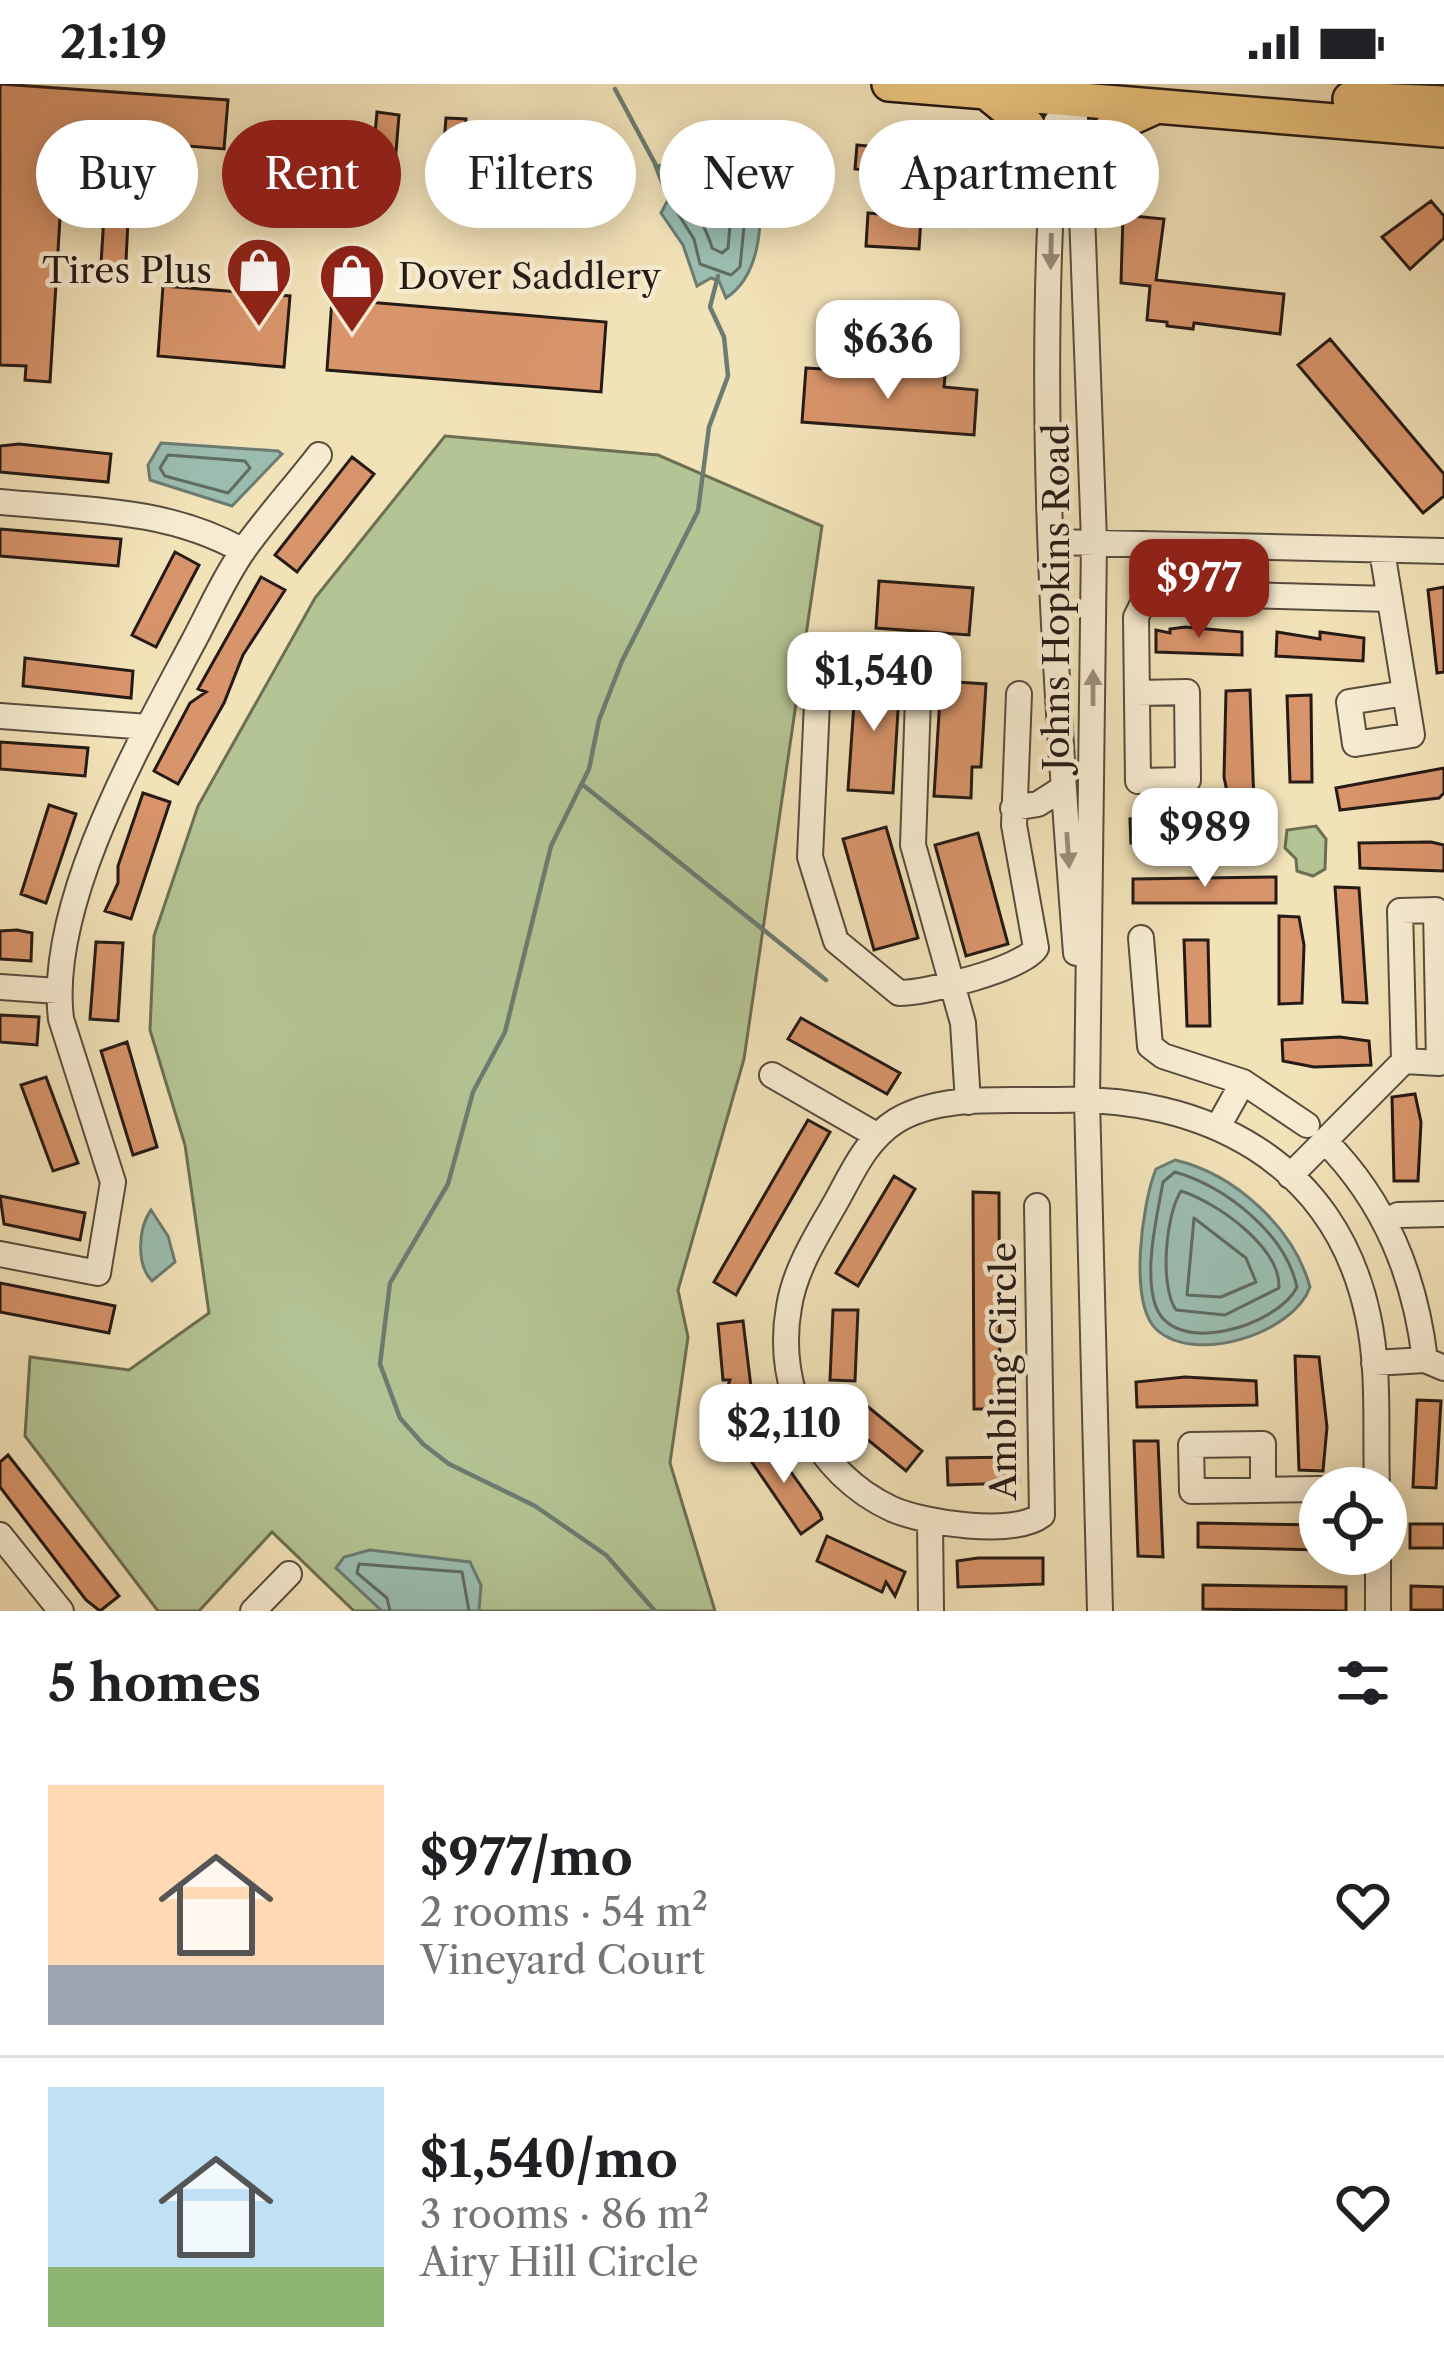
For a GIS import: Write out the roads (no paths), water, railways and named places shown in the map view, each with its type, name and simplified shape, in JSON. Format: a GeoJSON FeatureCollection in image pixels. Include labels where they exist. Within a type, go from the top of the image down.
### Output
{"type":"FeatureCollection","features":[{"type":"Feature","properties":{"kind":"highway"},"geometry":{"type":"LineString","coordinates":[[889,84],[986,92],[1074,88],[1158,106],[1444,130]]}},
{"type":"Feature","properties":{"kind":"highway"},"geometry":{"type":"LineString","coordinates":[[986,92],[1017,120]]}},
{"type":"Feature","properties":{"kind":"highway"},"geometry":{"type":"LineString","coordinates":[[1125,120],[1158,106],[1272,94],[1444,103]]}},
{"type":"Feature","properties":{"kind":"street","name":"Johns Hopkins Road"},"geometry":{"type":"LineString","coordinates":[[1058,120],[1074,88]]}},
{"type":"Feature","properties":{"kind":"street","name":"Johns Hopkins Road"},"geometry":{"type":"LineString","coordinates":[[1064,228],[1053,542],[1064,788],[1087,1099]]}},
{"type":"Feature","properties":{"kind":"street","name":"Johns Hopkins Road"},"geometry":{"type":"LineString","coordinates":[[1069,228],[1094,541],[1087,1099],[1100,1611]]}},
{"type":"Feature","properties":{"kind":"street"},"geometry":{"type":"LineString","coordinates":[[0,1254],[98,1273],[112,1182],[68,1046],[58,991],[69,925],[111,805],[148,727],[243,551],[319,455]]}},
{"type":"Feature","properties":{"kind":"street"},"geometry":{"type":"LineString","coordinates":[[0,502],[159,517],[206,532],[243,551]]}},
{"type":"Feature","properties":{"kind":"street"},"geometry":{"type":"LineString","coordinates":[[1053,542],[1444,551]]}},
{"type":"Feature","properties":{"kind":"street"},"geometry":{"type":"LineString","coordinates":[[1382,551],[1405,693]]}},
{"type":"Feature","properties":{"kind":"street"},"geometry":{"type":"LineString","coordinates":[[1137,693],[1136,616],[1154,596],[1390,599]]}},
{"type":"Feature","properties":{"kind":"street"},"geometry":{"type":"LineString","coordinates":[[968,1102],[965,1042],[950,982],[913,845],[919,669],[908,659],[838,657],[818,681],[808,838],[831,932],[844,951],[899,993],[950,982],[1016,964],[1036,948],[1013,808],[1019,694]]}},
{"type":"Feature","properties":{"kind":"street"},"geometry":{"type":"LineString","coordinates":[[0,716],[148,727]]}},
{"type":"Feature","properties":{"kind":"street"},"geometry":{"type":"LineString","coordinates":[[1013,808],[1039,804],[1064,788]]}},
{"type":"Feature","properties":{"kind":"street"},"geometry":{"type":"LineString","coordinates":[[1290,1176],[1316,1133],[1404,1061],[1439,1063],[1436,910],[1400,910],[1404,1061]]}},
{"type":"Feature","properties":{"kind":"street"},"geometry":{"type":"LineString","coordinates":[[1142,938],[1150,1046],[1163,1056],[1243,1082],[1316,1133],[1386,1221],[1434,1364],[1373,1363]]}},
{"type":"Feature","properties":{"kind":"street"},"geometry":{"type":"LineString","coordinates":[[0,987],[58,991]]}},
{"type":"Feature","properties":{"kind":"street"},"geometry":{"type":"LineString","coordinates":[[772,1075],[876,1135],[911,1113],[968,1102],[1087,1099],[1169,1109],[1219,1126],[1290,1176],[1313,1199],[1350,1259],[1369,1322],[1376,1467]]}},
{"type":"Feature","properties":{"kind":"street"},"geometry":{"type":"LineString","coordinates":[[1219,1126],[1243,1082]]}},
{"type":"Feature","properties":{"kind":"street","name":"Ambling Circle"},"geometry":{"type":"LineString","coordinates":[[876,1135],[799,1271],[788,1308],[788,1366],[801,1420],[833,1466],[881,1504],[930,1523],[1028,1523],[1042,1515],[1037,1206]]}},
{"type":"Feature","properties":{"kind":"street"},"geometry":{"type":"LineString","coordinates":[[1386,1221],[1398,1215],[1444,1214]]}},
{"type":"Feature","properties":{"kind":"street"},"geometry":{"type":"LineString","coordinates":[[1263,1490],[1299,1489]]}},
{"type":"Feature","properties":{"kind":"street"},"geometry":{"type":"LineString","coordinates":[[930,1523],[931,1611]]}},
{"type":"Feature","properties":{"kind":"street"},"geometry":{"type":"LineString","coordinates":[[4,1548],[61,1611]]}},
{"type":"Feature","properties":{"kind":"street"},"geometry":{"type":"LineString","coordinates":[[254,1611],[290,1574]]}},
{"type":"Feature","properties":{"kind":"street"},"geometry":{"type":"LineString","coordinates":[[1378,1575],[1378,1611]]}},
{"type":"Feature","properties":{"kind":"water"},"geometry":{"type":"Polygon","coordinates":[[[671,228],[759,228],[748,273],[726,298],[719,281],[711,278],[697,286],[683,245],[671,228]]]}},
{"type":"Feature","properties":{"kind":"water"},"geometry":{"type":"Polygon","coordinates":[[[161,443],[282,454],[232,506],[150,480],[148,465],[161,443]]]}},
{"type":"Feature","properties":{"kind":"water"},"geometry":{"type":"Polygon","coordinates":[[[1175,1160],[1240,1191],[1291,1244],[1310,1287],[1285,1318],[1242,1339],[1218,1344],[1195,1345],[1157,1330],[1143,1299],[1140,1252],[1156,1169],[1175,1160]]]}},
{"type":"Feature","properties":{"kind":"water"},"geometry":{"type":"Polygon","coordinates":[[[151,1210],[168,1236],[175,1262],[152,1281],[143,1266],[141,1246],[151,1210]]]}},
{"type":"Feature","properties":{"kind":"water"},"geometry":{"type":"Polygon","coordinates":[[[370,1550],[470,1562],[481,1585],[479,1611],[382,1611],[336,1568],[344,1557],[370,1550]]]}},
{"type":"Feature","properties":{"kind":"waterway"},"geometry":{"type":"LineString","coordinates":[[615,89],[658,169]]}},
{"type":"Feature","properties":{"kind":"waterway"},"geometry":{"type":"LineString","coordinates":[[655,1611],[606,1555],[535,1506],[449,1464],[423,1444],[400,1418],[380,1364],[390,1283],[448,1184],[473,1092],[505,1032],[551,846],[589,769],[599,720],[622,661],[698,511],[709,427],[728,376],[724,337],[710,307],[718,276]]}},
{"type":"Feature","properties":{"kind":"waterway"},"geometry":{"type":"LineString","coordinates":[[583,785],[826,980]]}},
{"type":"Feature","properties":{"kind":"place","name":"Tires Plus"},"geometry":{"type":"Point","coordinates":[259,329]}},
{"type":"Feature","properties":{"kind":"place","name":"Dover Saddlery"},"geometry":{"type":"Point","coordinates":[352,335]}}]}
